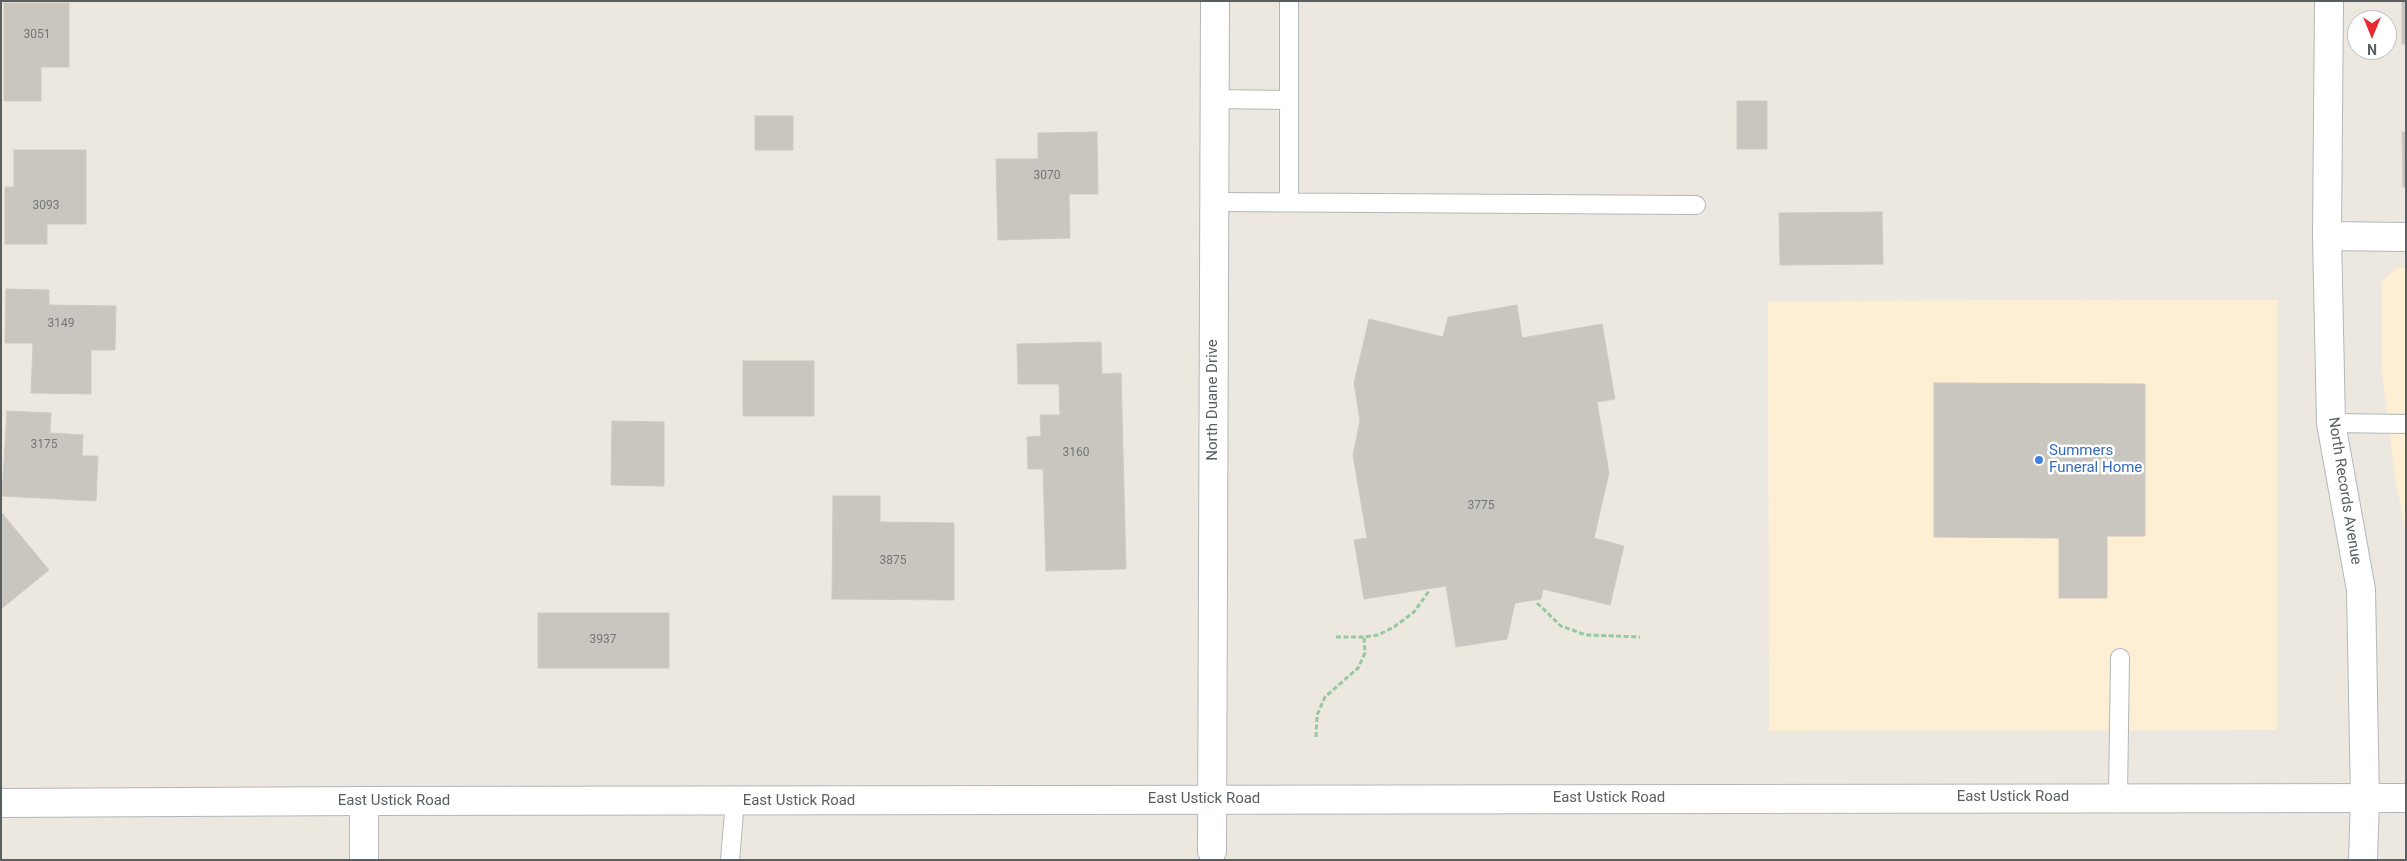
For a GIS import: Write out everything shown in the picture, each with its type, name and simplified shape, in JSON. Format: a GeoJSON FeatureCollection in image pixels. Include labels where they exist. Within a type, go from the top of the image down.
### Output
{"type":"FeatureCollection","features":[{"type":"Feature","properties":{"kind":"main road","name":"North Duane Drive"},"geometry":{"type":"LineString","coordinates":[[1212,857],[1215,1]]}},
{"type":"Feature","properties":{"kind":"main road","name":"North Records Avenue"},"geometry":{"type":"LineString","coordinates":[[2329,1],[2327,236],[2331,423],[2361,590],[2365,799],[2364,860]]}},
{"type":"Feature","properties":{"kind":"main road"},"geometry":{"type":"LineString","coordinates":[[2327,236],[2406,237]]}},
{"type":"Feature","properties":{"kind":"main road","name":"East Ustick Road"},"geometry":{"type":"LineString","coordinates":[[1,803],[364,800],[2406,798]]}},
{"type":"Feature","properties":{"kind":"main road"},"geometry":{"type":"LineString","coordinates":[[364,800],[364,860]]}},
{"type":"Feature","properties":{"kind":"lane"},"geometry":{"type":"LineString","coordinates":[[1289,1],[1289,202]]}},
{"type":"Feature","properties":{"kind":"lane"},"geometry":{"type":"LineString","coordinates":[[1214,99],[1289,100]]}},
{"type":"Feature","properties":{"kind":"lane"},"geometry":{"type":"LineString","coordinates":[[1214,202],[1696,205]]}},
{"type":"Feature","properties":{"kind":"lane"},"geometry":{"type":"LineString","coordinates":[[2331,423],[2406,424]]}},
{"type":"Feature","properties":{"kind":"lane"},"geometry":{"type":"LineString","coordinates":[[2118,797],[2120,658]]}},
{"type":"Feature","properties":{"kind":"lane"},"geometry":{"type":"LineString","coordinates":[[730,860],[735,801]]}},
{"type":"Feature","properties":{"kind":"path"},"geometry":{"type":"LineString","coordinates":[[1336,637],[1378,635],[1394,627],[1414,612],[1429,591]]}},
{"type":"Feature","properties":{"kind":"path"},"geometry":{"type":"LineString","coordinates":[[1537,603],[1561,626],[1586,636],[1640,637]]}},
{"type":"Feature","properties":{"kind":"path"},"geometry":{"type":"LineString","coordinates":[[1316,737],[1317,715],[1326,697],[1358,668],[1365,653],[1364,637]]}},
{"type":"Feature","properties":{"kind":"shaded area"},"geometry":{"type":"Polygon","coordinates":[[[2396,268],[2406,268],[2406,533],[2395,477],[2382,373],[2382,282],[2396,268]]]}},
{"type":"Feature","properties":{"kind":"shaded area"},"geometry":{"type":"Polygon","coordinates":[[[2277,300],[2277,730],[1769,731],[1768,301],[2277,300]]]}},
{"type":"Feature","properties":{"kind":"building"},"geometry":{"type":"Polygon","coordinates":[[[2402,1],[2406,1],[2406,44],[2402,44],[2402,1]]]}},
{"type":"Feature","properties":{"kind":"building"},"geometry":{"type":"Polygon","coordinates":[[[4,3],[69,3],[69,67],[41,67],[41,101],[4,101],[4,3]]]}},
{"type":"Feature","properties":{"kind":"building"},"geometry":{"type":"Polygon","coordinates":[[[1737,101],[1767,101],[1767,149],[1737,149],[1737,101]]]}},
{"type":"Feature","properties":{"kind":"building"},"geometry":{"type":"Polygon","coordinates":[[[755,116],[793,116],[793,150],[755,150],[755,116]]]}},
{"type":"Feature","properties":{"kind":"building"},"geometry":{"type":"Polygon","coordinates":[[[1097,132],[1098,194],[1069,194],[1070,238],[998,240],[996,159],[1038,159],[1038,133],[1097,132]]]}},
{"type":"Feature","properties":{"kind":"building"},"geometry":{"type":"Polygon","coordinates":[[[2402,132],[2406,132],[2406,187],[2403,187],[2402,132]]]}},
{"type":"Feature","properties":{"kind":"building"},"geometry":{"type":"Polygon","coordinates":[[[14,150],[86,150],[86,224],[47,224],[47,244],[5,244],[5,187],[14,187],[14,150]]]}},
{"type":"Feature","properties":{"kind":"building"},"geometry":{"type":"Polygon","coordinates":[[[1882,212],[1883,264],[1780,265],[1779,213],[1882,212]]]}},
{"type":"Feature","properties":{"kind":"building"},"geometry":{"type":"Polygon","coordinates":[[[6,289],[49,290],[49,305],[116,306],[115,350],[91,350],[91,394],[31,393],[33,343],[5,343],[6,289]]]}},
{"type":"Feature","properties":{"kind":"building"},"geometry":{"type":"Polygon","coordinates":[[[1517,305],[1522,338],[1602,324],[1615,399],[1597,402],[1609,473],[1594,538],[1624,546],[1610,605],[1543,589],[1541,599],[1515,603],[1507,639],[1456,647],[1446,586],[1364,599],[1354,540],[1367,538],[1353,455],[1360,421],[1354,383],[1369,319],[1443,337],[1448,317],[1517,305]]]}},
{"type":"Feature","properties":{"kind":"building"},"geometry":{"type":"Polygon","coordinates":[[[1101,342],[1102,374],[1121,373],[1126,569],[1046,571],[1043,469],[1028,469],[1027,437],[1041,436],[1040,415],[1060,415],[1059,384],[1018,384],[1017,344],[1101,342]]]}},
{"type":"Feature","properties":{"kind":"building"},"geometry":{"type":"Polygon","coordinates":[[[743,361],[814,361],[814,416],[743,416],[743,361]]]}},
{"type":"Feature","properties":{"kind":"building","name":"Summers Funeral Home"},"geometry":{"type":"Polygon","coordinates":[[[1934,383],[2145,384],[2145,536],[2107,536],[2107,598],[2059,598],[2059,538],[1934,537],[1934,383]]]}},
{"type":"Feature","properties":{"kind":"building"},"geometry":{"type":"Polygon","coordinates":[[[7,411],[51,413],[50,433],[83,435],[82,456],[98,456],[96,501],[2,496],[7,411]]]}},
{"type":"Feature","properties":{"kind":"building"},"geometry":{"type":"Polygon","coordinates":[[[612,421],[664,422],[664,486],[611,485],[612,421]]]}},
{"type":"Feature","properties":{"kind":"building"},"geometry":{"type":"Polygon","coordinates":[[[833,496],[880,496],[880,522],[954,523],[954,600],[832,599],[833,496]]]}},
{"type":"Feature","properties":{"kind":"building"},"geometry":{"type":"Polygon","coordinates":[[[1,512],[49,570],[1,609],[1,512]]]}},
{"type":"Feature","properties":{"kind":"building"},"geometry":{"type":"Polygon","coordinates":[[[538,613],[669,613],[669,668],[538,668],[538,613]]]}},
{"type":"Feature","properties":{"kind":"place","name":"Summers Funeral Home"},"geometry":{"type":"Point","coordinates":[2039,460]}}]}
